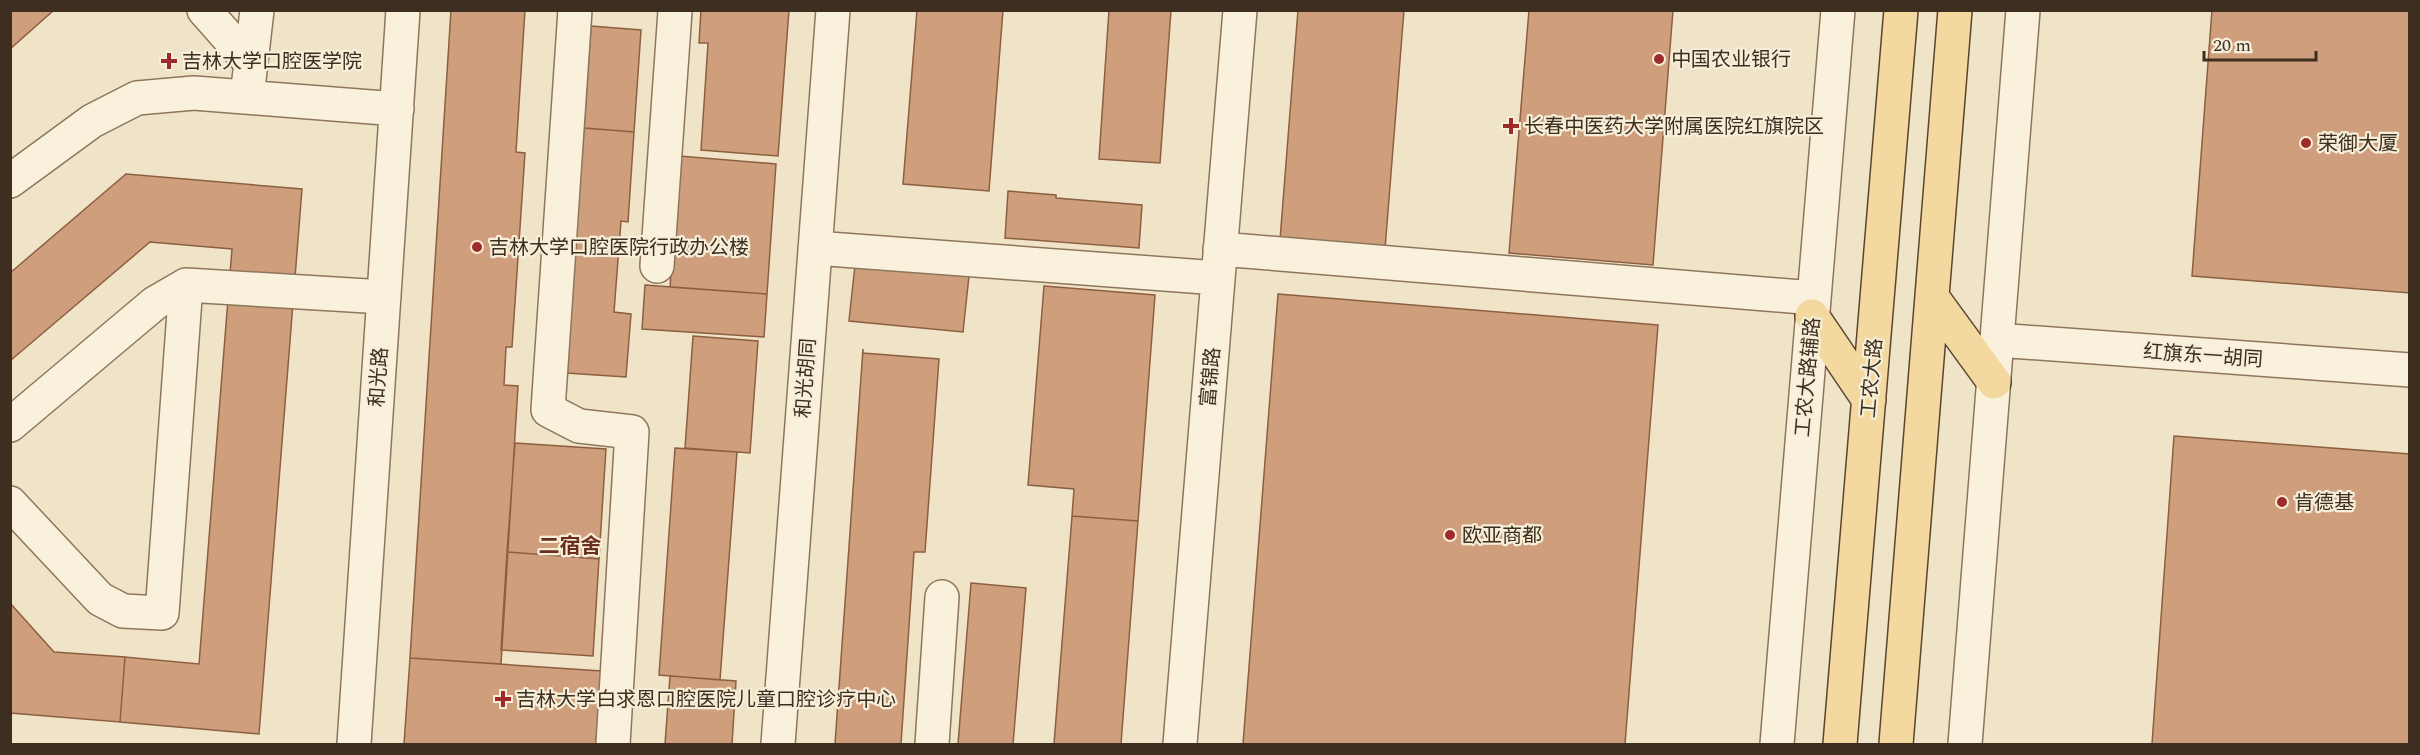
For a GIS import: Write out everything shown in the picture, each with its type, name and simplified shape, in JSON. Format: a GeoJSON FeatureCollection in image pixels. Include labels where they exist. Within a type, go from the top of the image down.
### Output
{"type":"FeatureCollection","features":[{"type":"Feature","properties":{"kind":"main road","name":"工农大路"},"geometry":{"type":"LineString","coordinates":[[1840,744],[1901,10]]}},
{"type":"Feature","properties":{"kind":"main road"},"geometry":{"type":"LineString","coordinates":[[1896,744],[1955,10]]}},
{"type":"Feature","properties":{"kind":"main road"},"geometry":{"type":"LineString","coordinates":[[1932,297],[1994,382]]}},
{"type":"Feature","properties":{"kind":"main road"},"geometry":{"type":"LineString","coordinates":[[1813,307],[1869,400]]}},
{"type":"Feature","properties":{"kind":"street"},"geometry":{"type":"LineString","coordinates":[[204,10],[251,63]]}},
{"type":"Feature","properties":{"kind":"street"},"geometry":{"type":"LineString","coordinates":[[247,97],[257,10]]}},
{"type":"Feature","properties":{"kind":"street","name":"和光路"},"geometry":{"type":"LineString","coordinates":[[354,744],[403,10]]}},
{"type":"Feature","properties":{"kind":"street"},"geometry":{"type":"LineString","coordinates":[[575,10],[548,410],[579,426],[632,432],[613,744]]}},
{"type":"Feature","properties":{"kind":"street"},"geometry":{"type":"LineString","coordinates":[[657,266],[675,11],[669,10]]}},
{"type":"Feature","properties":{"kind":"street","name":"和光胡同"},"geometry":{"type":"LineString","coordinates":[[778,744],[832,10]]}},
{"type":"Feature","properties":{"kind":"street","name":"富锦路"},"geometry":{"type":"LineString","coordinates":[[1180,744],[1240,10]]}},
{"type":"Feature","properties":{"kind":"street","name":"工农大路辅路"},"geometry":{"type":"LineString","coordinates":[[1778,744],[1838,10]]}},
{"type":"Feature","properties":{"kind":"street"},"geometry":{"type":"LineString","coordinates":[[1965,744],[2023,10]]}},
{"type":"Feature","properties":{"kind":"street"},"geometry":{"type":"LineString","coordinates":[[10,181],[92,121],[137,98],[194,93],[397,109]]}},
{"type":"Feature","properties":{"kind":"street"},"geometry":{"type":"LineString","coordinates":[[815,248],[1219,264],[1813,307]]}},
{"type":"Feature","properties":{"kind":"street"},"geometry":{"type":"LineString","coordinates":[[10,425],[155,303],[186,285],[384,297]]}},
{"type":"Feature","properties":{"kind":"street"},"geometry":{"type":"LineString","coordinates":[[10,503],[100,599],[123,611],[162,613],[186,285]]}},
{"type":"Feature","properties":{"kind":"street","name":"红旗东一胡同"},"geometry":{"type":"LineString","coordinates":[[1997,340],[2409,370]]}},
{"type":"Feature","properties":{"kind":"street"},"geometry":{"type":"LineString","coordinates":[[932,744],[942,597]]}},
{"type":"Feature","properties":{"kind":"building"},"geometry":{"type":"Polygon","coordinates":[[[10,10],[54,10],[10,49],[10,10]]]}},
{"type":"Feature","properties":{"kind":"building","name":"吉林大学口腔医院行政办公楼"},"geometry":{"type":"Polygon","coordinates":[[[451,10],[525,10],[516,152],[525,153],[512,347],[506,347],[504,385],[518,386],[501,664],[410,658],[451,10]]]}},
{"type":"Feature","properties":{"kind":"building"},"geometry":{"type":"Polygon","coordinates":[[[701,10],[789,10],[778,156],[701,150],[708,43],[699,43],[701,10]]]}},
{"type":"Feature","properties":{"kind":"building"},"geometry":{"type":"Polygon","coordinates":[[[917,10],[1003,10],[989,191],[903,184],[917,10]]]}},
{"type":"Feature","properties":{"kind":"building"},"geometry":{"type":"Polygon","coordinates":[[[1109,10],[1171,10],[1160,163],[1099,159],[1109,10]]]}},
{"type":"Feature","properties":{"kind":"building"},"geometry":{"type":"Polygon","coordinates":[[[1298,10],[1404,10],[1385,249],[1280,240],[1298,10]]]}},
{"type":"Feature","properties":{"kind":"building"},"geometry":{"type":"Polygon","coordinates":[[[1529,10],[1673,10],[1653,265],[1509,253],[1529,10]]]}},
{"type":"Feature","properties":{"kind":"building","name":"荣御大厦"},"geometry":{"type":"Polygon","coordinates":[[[2212,10],[2410,10],[2410,293],[2192,276],[2212,10]]]}},
{"type":"Feature","properties":{"kind":"building"},"geometry":{"type":"Polygon","coordinates":[[[591,26],[641,30],[634,132],[584,128],[591,26]]]}},
{"type":"Feature","properties":{"kind":"building"},"geometry":{"type":"Polygon","coordinates":[[[584,128],[634,132],[628,222],[621,221],[614,312],[631,314],[626,377],[566,373],[584,128]]]}},
{"type":"Feature","properties":{"kind":"building"},"geometry":{"type":"Polygon","coordinates":[[[679,156],[776,164],[767,294],[670,287],[679,156]]]}},
{"type":"Feature","properties":{"kind":"building"},"geometry":{"type":"Polygon","coordinates":[[[126,174],[302,189],[259,734],[120,722],[125,657],[199,664],[232,249],[150,242],[10,361],[10,273],[126,174]]]}},
{"type":"Feature","properties":{"kind":"building"},"geometry":{"type":"Polygon","coordinates":[[[1008,191],[1056,195],[1056,198],[1142,205],[1139,248],[1005,238],[1008,191]]]}},
{"type":"Feature","properties":{"kind":"building"},"geometry":{"type":"Polygon","coordinates":[[[855,265],[969,276],[963,332],[849,321],[855,265]]]}},
{"type":"Feature","properties":{"kind":"building"},"geometry":{"type":"Polygon","coordinates":[[[645,285],[767,294],[764,337],[642,329],[645,285]]]}},
{"type":"Feature","properties":{"kind":"building"},"geometry":{"type":"Polygon","coordinates":[[[1044,286],[1155,295],[1138,521],[1072,516],[1074,489],[1028,485],[1044,286]]]}},
{"type":"Feature","properties":{"kind":"building","name":"欧亚商都"},"geometry":{"type":"Polygon","coordinates":[[[1278,294],[1658,325],[1625,744],[1243,744],[1278,294]]]}},
{"type":"Feature","properties":{"kind":"building"},"geometry":{"type":"Polygon","coordinates":[[[693,336],[758,341],[750,453],[685,448],[693,336]]]}},
{"type":"Feature","properties":{"kind":"building"},"geometry":{"type":"Polygon","coordinates":[[[863,349],[863,353],[939,359],[925,552],[914,552],[901,744],[835,744],[863,349]]]}},
{"type":"Feature","properties":{"kind":"building"},"geometry":{"type":"Polygon","coordinates":[[[2174,436],[2410,454],[2410,744],[2152,744],[2174,436]]]}},
{"type":"Feature","properties":{"kind":"building"},"geometry":{"type":"Polygon","coordinates":[[[515,443],[606,449],[599,559],[507,552],[515,443]]]}},
{"type":"Feature","properties":{"kind":"building"},"geometry":{"type":"Polygon","coordinates":[[[675,448],[737,452],[720,680],[659,675],[675,448]]]}},
{"type":"Feature","properties":{"kind":"building"},"geometry":{"type":"Polygon","coordinates":[[[1072,516],[1138,521],[1121,744],[1054,744],[1072,516]]]}},
{"type":"Feature","properties":{"kind":"building"},"geometry":{"type":"Polygon","coordinates":[[[507,552],[599,559],[593,656],[501,650],[507,552]]]}},
{"type":"Feature","properties":{"kind":"building"},"geometry":{"type":"Polygon","coordinates":[[[971,583],[1026,588],[1013,744],[958,744],[971,583]]]}},
{"type":"Feature","properties":{"kind":"building"},"geometry":{"type":"Polygon","coordinates":[[[10,603],[54,652],[125,657],[120,722],[10,713],[10,603]]]}},
{"type":"Feature","properties":{"kind":"building","name":"吉林大学白求恩口腔医院儿童口腔诊疗中心"},"geometry":{"type":"Polygon","coordinates":[[[410,658],[601,671],[596,744],[404,744],[410,658]]]}},
{"type":"Feature","properties":{"kind":"building"},"geometry":{"type":"Polygon","coordinates":[[[670,676],[736,681],[732,744],[665,744],[670,676]]]}},
{"type":"Feature","properties":{"kind":"place","name":"中国农业银行"},"geometry":{"type":"Point","coordinates":[1659,59]}},
{"type":"Feature","properties":{"kind":"place","name":"吉林大学口腔医学院"},"geometry":{"type":"Point","coordinates":[169,61]}},
{"type":"Feature","properties":{"kind":"place","name":"长春中医药大学附属医院红旗院区"},"geometry":{"type":"Point","coordinates":[1511,126]}},
{"type":"Feature","properties":{"kind":"place","name":"荣御大厦"},"geometry":{"type":"Point","coordinates":[2306,143]}},
{"type":"Feature","properties":{"kind":"place","name":"吉林大学口腔医院行政办公楼"},"geometry":{"type":"Point","coordinates":[477,247]}},
{"type":"Feature","properties":{"kind":"place","name":"肯德基"},"geometry":{"type":"Point","coordinates":[2282,502]}},
{"type":"Feature","properties":{"kind":"place","name":"欧亚商都"},"geometry":{"type":"Point","coordinates":[1450,535]}},
{"type":"Feature","properties":{"kind":"place","name":"吉林大学白求恩口腔医院儿童口腔诊疗中心"},"geometry":{"type":"Point","coordinates":[503,699]}},
{"type":"Feature","properties":{"kind":"district","name":"二宿舍"},"geometry":{"type":"Point","coordinates":[570,546]}}]}
